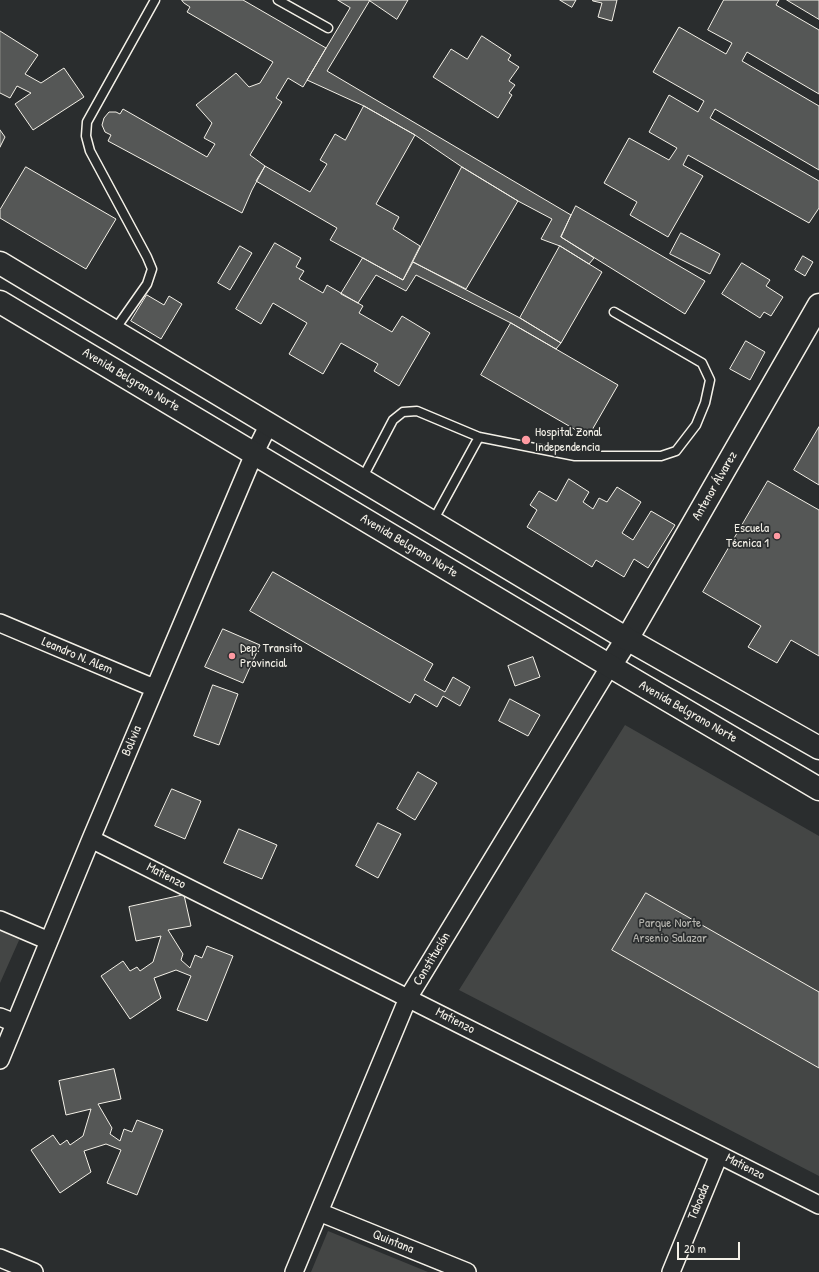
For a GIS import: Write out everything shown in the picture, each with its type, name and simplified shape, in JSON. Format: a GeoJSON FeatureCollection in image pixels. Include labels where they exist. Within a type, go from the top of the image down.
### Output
{"type":"FeatureCollection","features":[{"type":"Feature","properties":{"kind":"main road"},"geometry":{"type":"LineString","coordinates":[[0,263],[627,639],[819,748]]}},
{"type":"Feature","properties":{"kind":"main road","name":"Avenida Belgrano Norte"},"geometry":{"type":"LineString","coordinates":[[0,302],[819,789]]}},
{"type":"Feature","properties":{"kind":"main road","name":"Antenor Álvarez"},"geometry":{"type":"LineString","coordinates":[[610,666],[819,306]]}},
{"type":"Feature","properties":{"kind":"street","name":"Bolivia"},"geometry":{"type":"LineString","coordinates":[[0,1060],[8,1020],[49,941],[154,688],[254,454],[269,424]]}},
{"type":"Feature","properties":{"kind":"street","name":"Leandro N. Alem"},"geometry":{"type":"LineString","coordinates":[[0,623],[154,688]]}},
{"type":"Feature","properties":{"kind":"street","name":"Constitución"},"geometry":{"type":"LineString","coordinates":[[294,1272],[408,998],[610,666]]}},
{"type":"Feature","properties":{"kind":"street","name":"Matienzo"},"geometry":{"type":"LineString","coordinates":[[91,839],[819,1205]]}},
{"type":"Feature","properties":{"kind":"street"},"geometry":{"type":"LineString","coordinates":[[0,920],[49,941]]}},
{"type":"Feature","properties":{"kind":"street","name":"Taboada"},"geometry":{"type":"LineString","coordinates":[[671,1272],[719,1154]]}},
{"type":"Feature","properties":{"kind":"street","name":"Quintana"},"geometry":{"type":"LineString","coordinates":[[319,1212],[467,1272]]}},
{"type":"Feature","properties":{"kind":"street"},"geometry":{"type":"LineString","coordinates":[[0,1258],[34,1272]]}},
{"type":"Feature","properties":{"kind":"lane"},"geometry":{"type":"LineString","coordinates":[[114,331],[147,284],[152,269],[90,151],[86,136],[88,122],[156,0]]}},
{"type":"Feature","properties":{"kind":"lane"},"geometry":{"type":"LineString","coordinates":[[278,0],[328,28]]}},
{"type":"Feature","properties":{"kind":"lane"},"geometry":{"type":"LineString","coordinates":[[361,480],[393,420],[403,412],[417,411],[479,437],[575,456],[661,456],[676,451],[696,425],[705,403],[710,380],[702,363],[614,312]]}},
{"type":"Feature","properties":{"kind":"lane"},"geometry":{"type":"LineString","coordinates":[[432,522],[479,437]]}},
{"type":"Feature","properties":{"kind":"green space","name":"Parque Norte Arsenio Salazar"},"geometry":{"type":"Polygon","coordinates":[[[625,725],[819,836],[819,1176],[459,990],[625,725]]]}},
{"type":"Feature","properties":{"kind":"green space"},"geometry":{"type":"Polygon","coordinates":[[[0,930],[20,938],[0,983],[0,930]]]}},
{"type":"Feature","properties":{"kind":"green space"},"geometry":{"type":"Polygon","coordinates":[[[328,1231],[428,1272],[311,1272],[328,1231]]]}},
{"type":"Feature","properties":{"kind":"building"},"geometry":{"type":"Polygon","coordinates":[[[182,0],[243,0],[326,48],[303,87],[288,78],[276,98],[282,102],[250,155],[265,166],[242,213],[108,141],[111,135],[105,132],[102,125],[104,118],[109,112],[116,112],[120,114],[123,109],[207,157],[215,144],[204,138],[212,123],[196,105],[236,73],[249,87],[260,83],[273,62],[187,12],[190,7],[182,0]]]}},
{"type":"Feature","properties":{"kind":"building"},"geometry":{"type":"Polygon","coordinates":[[[338,0],[370,0],[327,71],[571,215],[561,237],[594,258],[589,264],[560,246],[541,239],[552,219],[518,201],[462,167],[415,135],[364,106],[307,80],[350,8],[338,0]]]}},
{"type":"Feature","properties":{"kind":"building"},"geometry":{"type":"Polygon","coordinates":[[[369,0],[408,0],[397,19],[369,0]]]}},
{"type":"Feature","properties":{"kind":"building"},"geometry":{"type":"Polygon","coordinates":[[[560,0],[576,0],[572,7],[560,0]]]}},
{"type":"Feature","properties":{"kind":"building"},"geometry":{"type":"Polygon","coordinates":[[[593,0],[617,0],[612,21],[598,17],[602,3],[593,0]]]}},
{"type":"Feature","properties":{"kind":"building"},"geometry":{"type":"Polygon","coordinates":[[[724,0],[779,0],[776,5],[819,30],[819,94],[747,52],[742,61],[819,106],[819,170],[715,109],[710,118],[819,181],[819,208],[809,223],[688,155],[683,165],[703,176],[668,237],[630,215],[637,202],[604,183],[629,138],[669,160],[677,148],[649,132],[669,95],[698,112],[704,101],[653,72],[679,27],[726,54],[732,43],[708,30],[724,0]]]}},
{"type":"Feature","properties":{"kind":"building"},"geometry":{"type":"Polygon","coordinates":[[[787,0],[819,0],[819,19],[787,0]]]}},
{"type":"Feature","properties":{"kind":"building"},"geometry":{"type":"Polygon","coordinates":[[[0,31],[38,55],[25,74],[41,83],[64,68],[84,97],[33,130],[15,104],[31,93],[17,86],[10,98],[0,93],[0,31]]]}},
{"type":"Feature","properties":{"kind":"building"},"geometry":{"type":"Polygon","coordinates":[[[482,36],[511,55],[508,60],[519,67],[509,81],[515,85],[509,93],[512,95],[498,118],[433,77],[451,49],[467,59],[482,36]]]}},
{"type":"Feature","properties":{"kind":"building"},"geometry":{"type":"Polygon","coordinates":[[[364,106],[415,135],[376,204],[399,217],[393,229],[420,246],[403,280],[330,240],[337,228],[256,181],[265,166],[310,192],[327,164],[320,160],[335,134],[345,140],[364,106]]]}},
{"type":"Feature","properties":{"kind":"building"},"geometry":{"type":"Polygon","coordinates":[[[0,130],[5,137],[0,147],[0,130]]]}},
{"type":"Feature","properties":{"kind":"building"},"geometry":{"type":"Polygon","coordinates":[[[26,167],[116,219],[86,269],[0,218],[0,210],[26,167]]]}},
{"type":"Feature","properties":{"kind":"building"},"geometry":{"type":"Polygon","coordinates":[[[462,167],[518,201],[466,289],[413,262],[462,167]]]}},
{"type":"Feature","properties":{"kind":"building"},"geometry":{"type":"Polygon","coordinates":[[[576,206],[705,281],[685,314],[561,237],[576,206]]]}},
{"type":"Feature","properties":{"kind":"building"},"geometry":{"type":"Polygon","coordinates":[[[681,233],[720,254],[710,274],[670,254],[681,233]]]}},
{"type":"Feature","properties":{"kind":"building"},"geometry":{"type":"Polygon","coordinates":[[[275,243],[301,258],[296,267],[304,271],[299,279],[323,293],[327,285],[363,306],[359,313],[392,332],[402,316],[430,333],[399,386],[374,371],[378,364],[341,343],[323,374],[289,354],[307,323],[273,303],[261,324],[236,309],[275,243]]]}},
{"type":"Feature","properties":{"kind":"building"},"geometry":{"type":"Polygon","coordinates":[[[240,246],[252,253],[230,290],[218,283],[240,246]]]}},
{"type":"Feature","properties":{"kind":"building"},"geometry":{"type":"Polygon","coordinates":[[[560,246],[602,272],[561,343],[520,318],[560,246]]]}},
{"type":"Feature","properties":{"kind":"building"},"geometry":{"type":"Polygon","coordinates":[[[803,256],[813,262],[805,276],[795,270],[803,256]]]}},
{"type":"Feature","properties":{"kind":"building"},"geometry":{"type":"Polygon","coordinates":[[[363,258],[403,280],[413,262],[520,318],[561,343],[556,349],[511,323],[416,275],[406,291],[376,275],[358,303],[341,294],[363,258]]]}},
{"type":"Feature","properties":{"kind":"building"},"geometry":{"type":"Polygon","coordinates":[[[742,263],[770,280],[766,286],[783,297],[771,316],[764,312],[760,318],[722,294],[742,263]]]}},
{"type":"Feature","properties":{"kind":"building"},"geometry":{"type":"Polygon","coordinates":[[[147,295],[164,305],[169,296],[182,304],[161,339],[131,321],[147,295]]]}},
{"type":"Feature","properties":{"kind":"building"},"geometry":{"type":"Polygon","coordinates":[[[511,323],[618,385],[588,437],[481,375],[511,323]]]}},
{"type":"Feature","properties":{"kind":"building"},"geometry":{"type":"Polygon","coordinates":[[[746,341],[765,352],[750,380],[730,369],[746,341]]]}},
{"type":"Feature","properties":{"kind":"building"},"geometry":{"type":"Polygon","coordinates":[[[819,427],[819,485],[794,470],[819,427]]]}},
{"type":"Feature","properties":{"kind":"building"},"geometry":{"type":"Polygon","coordinates":[[[569,479],[589,492],[583,502],[593,509],[599,498],[607,502],[617,487],[641,502],[622,533],[633,540],[651,511],[675,525],[648,568],[634,559],[624,577],[596,560],[592,567],[527,527],[537,510],[530,505],[539,491],[556,501],[569,479]]]}},
{"type":"Feature","properties":{"kind":"building","name":"Escuela Técnica 1"},"geometry":{"type":"Polygon","coordinates":[[[768,481],[819,510],[819,656],[791,640],[777,663],[748,647],[761,626],[703,592],[768,481]]]}},
{"type":"Feature","properties":{"kind":"building"},"geometry":{"type":"Polygon","coordinates":[[[273,572],[433,664],[424,680],[445,692],[453,677],[470,687],[460,706],[443,696],[437,707],[415,694],[410,703],[250,611],[273,572]]]}},
{"type":"Feature","properties":{"kind":"building","name":"Dep. Transito Provincial"},"geometry":{"type":"Polygon","coordinates":[[[223,629],[260,645],[243,683],[205,667],[223,629]]]}},
{"type":"Feature","properties":{"kind":"building"},"geometry":{"type":"Polygon","coordinates":[[[533,657],[540,677],[515,686],[508,666],[533,657]]]}},
{"type":"Feature","properties":{"kind":"building"},"geometry":{"type":"Polygon","coordinates":[[[213,685],[238,694],[219,745],[194,736],[213,685]]]}},
{"type":"Feature","properties":{"kind":"building"},"geometry":{"type":"Polygon","coordinates":[[[510,699],[540,715],[528,736],[499,721],[510,699]]]}},
{"type":"Feature","properties":{"kind":"building"},"geometry":{"type":"Polygon","coordinates":[[[418,772],[437,783],[415,820],[397,809],[418,772]]]}},
{"type":"Feature","properties":{"kind":"building"},"geometry":{"type":"Polygon","coordinates":[[[172,789],[201,801],[185,839],[155,826],[172,789]]]}},
{"type":"Feature","properties":{"kind":"building"},"geometry":{"type":"Polygon","coordinates":[[[378,823],[401,834],[378,878],[356,866],[378,823]]]}},
{"type":"Feature","properties":{"kind":"building"},"geometry":{"type":"Polygon","coordinates":[[[239,829],[277,845],[262,879],[224,863],[239,829]]]}},
{"type":"Feature","properties":{"kind":"building"},"geometry":{"type":"Polygon","coordinates":[[[646,893],[819,992],[819,1068],[612,950],[646,893]]]}},
{"type":"Feature","properties":{"kind":"building"},"geometry":{"type":"Polygon","coordinates":[[[184,895],[191,926],[168,930],[183,954],[181,960],[190,968],[195,955],[202,958],[207,946],[233,956],[207,1021],[177,1010],[191,976],[176,970],[154,978],[161,998],[130,1019],[101,976],[123,961],[130,971],[137,967],[140,971],[153,962],[161,936],[136,941],[129,907],[184,895]]]}},
{"type":"Feature","properties":{"kind":"building"},"geometry":{"type":"Polygon","coordinates":[[[114,1069],[121,1099],[98,1104],[112,1128],[110,1134],[120,1141],[124,1129],[132,1132],[137,1120],[163,1130],[137,1195],[107,1183],[121,1150],[106,1144],[84,1151],[91,1172],[60,1193],[31,1150],[53,1135],[60,1145],[67,1140],[70,1145],[83,1136],[91,1109],[66,1115],[59,1081],[114,1069]]]}},
{"type":"Feature","properties":{"kind":"place","name":"Hospital Zonal Independencia"},"geometry":{"type":"Point","coordinates":[526,440]}},
{"type":"Feature","properties":{"kind":"place","name":"Escuela Técnica 1"},"geometry":{"type":"Point","coordinates":[777,536]}},
{"type":"Feature","properties":{"kind":"place","name":"Dep. Transito Provincial"},"geometry":{"type":"Point","coordinates":[232,656]}}]}
